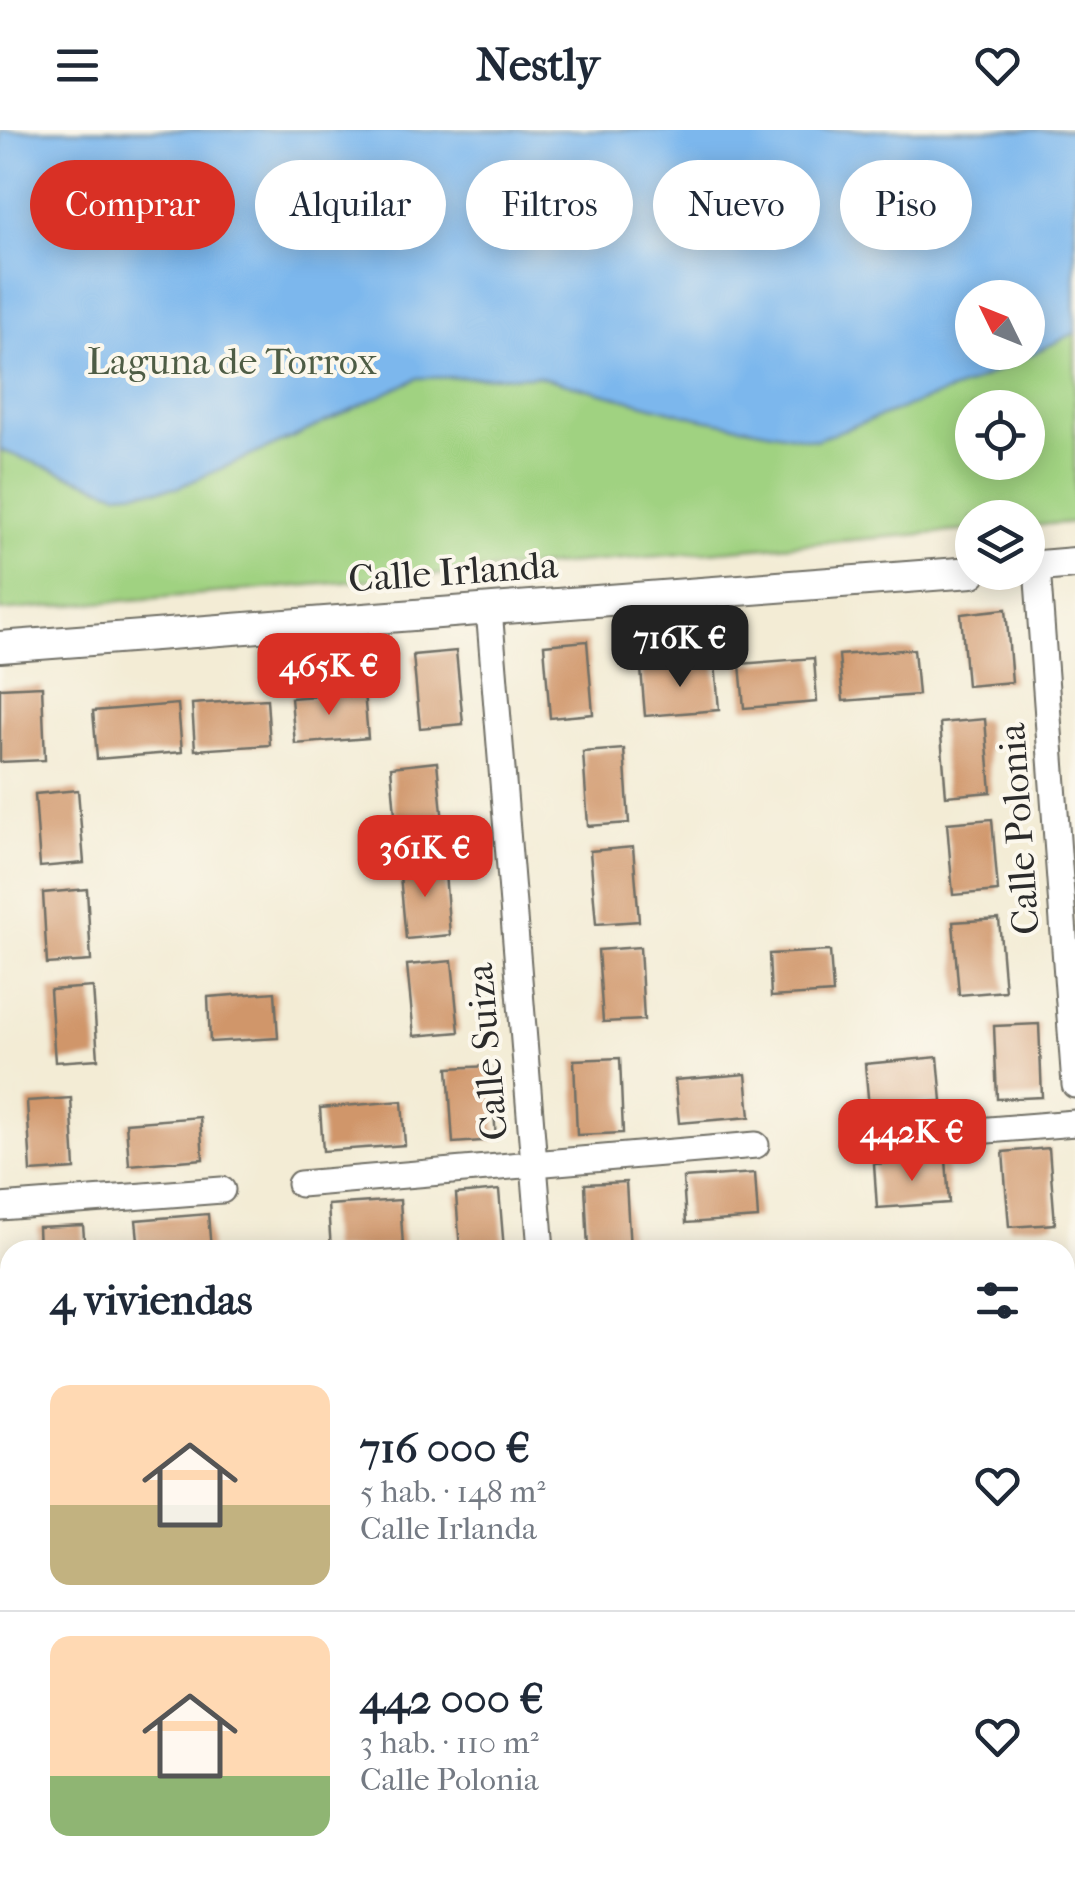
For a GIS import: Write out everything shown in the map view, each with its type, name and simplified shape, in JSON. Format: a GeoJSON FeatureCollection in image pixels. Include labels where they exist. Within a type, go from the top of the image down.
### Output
{"type":"FeatureCollection","features":[{"type":"Feature","properties":{"kind":"street"},"geometry":{"type":"LineString","coordinates":[[1045,566],[1075,563]]}},
{"type":"Feature","properties":{"kind":"street","name":"Calle Irlanda"},"geometry":{"type":"LineString","coordinates":[[0,648],[955,573]]}},
{"type":"Feature","properties":{"kind":"street","name":"Calle Polonia"},"geometry":{"type":"LineString","coordinates":[[1034,590],[1075,1086]]}},
{"type":"Feature","properties":{"kind":"street","name":"Calle Suiza"},"geometry":{"type":"LineString","coordinates":[[488,610],[540,1240]]}},
{"type":"Feature","properties":{"kind":"street"},"geometry":{"type":"LineString","coordinates":[[851,1141],[1075,1123]]}},
{"type":"Feature","properties":{"kind":"street"},"geometry":{"type":"LineString","coordinates":[[300,1184],[756,1145]]}},
{"type":"Feature","properties":{"kind":"street"},"geometry":{"type":"LineString","coordinates":[[0,1208],[222,1190]]}},
{"type":"Feature","properties":{"kind":"green space","name":"Laguna de Torrox"},"geometry":{"type":"Polygon","coordinates":[[[0,130],[1075,130],[1075,522],[1045,525],[1045,500],[955,500],[955,531],[0,611],[0,130]]]}},
{"type":"Feature","properties":{"kind":"water","name":"Laguna de Torrox"},"geometry":{"type":"Polygon","coordinates":[[[0,130],[1075,130],[1075,333],[1045,348],[1045,280],[955,280],[955,370],[999,370],[970,384],[815,440],[698,418],[537,376],[418,378],[177,488],[117,493],[0,450],[0,130]]]}},
{"type":"Feature","properties":{"kind":"building"},"geometry":{"type":"Polygon","coordinates":[[[1006,609],[1012,682],[967,686],[961,614],[1006,609]]]}},
{"type":"Feature","properties":{"kind":"building"},"geometry":{"type":"Polygon","coordinates":[[[587,641],[593,714],[550,718],[544,645],[587,641]]]}},
{"type":"Feature","properties":{"kind":"building"},"geometry":{"type":"Polygon","coordinates":[[[914,649],[918,695],[843,701],[839,655],[914,649]]]}},
{"type":"Feature","properties":{"kind":"building"},"geometry":{"type":"Polygon","coordinates":[[[456,651],[463,724],[420,728],[413,655],[456,651]]]}},
{"type":"Feature","properties":{"kind":"building"},"geometry":{"type":"Polygon","coordinates":[[[814,658],[817,702],[744,708],[740,664],[814,658]]]}},
{"type":"Feature","properties":{"kind":"building"},"geometry":{"type":"Polygon","coordinates":[[[715,663],[719,710],[645,716],[641,669],[715,663]]]}},
{"type":"Feature","properties":{"kind":"building"},"geometry":{"type":"Polygon","coordinates":[[[42,686],[45,760],[0,762],[0,688],[42,686]]]}},
{"type":"Feature","properties":{"kind":"building"},"geometry":{"type":"Polygon","coordinates":[[[364,692],[368,738],[295,744],[291,698],[364,692]]]}},
{"type":"Feature","properties":{"kind":"building"},"geometry":{"type":"Polygon","coordinates":[[[267,699],[270,745],[195,750],[192,704],[267,699]]]}},
{"type":"Feature","properties":{"kind":"building"},"geometry":{"type":"Polygon","coordinates":[[[178,704],[182,752],[97,759],[93,711],[178,704]]]}},
{"type":"Feature","properties":{"kind":"building"},"geometry":{"type":"Polygon","coordinates":[[[985,719],[991,792],[946,796],[940,723],[985,719]]]}},
{"type":"Feature","properties":{"kind":"building"},"geometry":{"type":"Polygon","coordinates":[[[624,749],[629,823],[588,826],[583,752],[624,749]]]}},
{"type":"Feature","properties":{"kind":"building"},"geometry":{"type":"Polygon","coordinates":[[[437,762],[444,833],[397,838],[391,767],[437,762]]]}},
{"type":"Feature","properties":{"kind":"building"},"geometry":{"type":"Polygon","coordinates":[[[78,790],[84,863],[40,867],[35,794],[78,790]]]}},
{"type":"Feature","properties":{"kind":"building"},"geometry":{"type":"Polygon","coordinates":[[[992,819],[998,891],[953,895],[947,823],[992,819]]]}},
{"type":"Feature","properties":{"kind":"building"},"geometry":{"type":"Polygon","coordinates":[[[633,847],[639,921],[596,924],[590,851],[633,847]]]}},
{"type":"Feature","properties":{"kind":"building"},"geometry":{"type":"Polygon","coordinates":[[[444,861],[450,935],[406,939],[399,865],[444,861]]]}},
{"type":"Feature","properties":{"kind":"building"},"geometry":{"type":"Polygon","coordinates":[[[87,889],[91,961],[47,964],[43,893],[87,889]]]}},
{"type":"Feature","properties":{"kind":"building"},"geometry":{"type":"Polygon","coordinates":[[[999,919],[1005,991],[959,995],[953,922],[999,919]]]}},
{"type":"Feature","properties":{"kind":"building"},"geometry":{"type":"Polygon","coordinates":[[[640,947],[644,1020],[603,1022],[598,950],[640,947]]]}},
{"type":"Feature","properties":{"kind":"building"},"geometry":{"type":"Polygon","coordinates":[[[830,951],[833,993],[771,997],[769,954],[830,951]]]}},
{"type":"Feature","properties":{"kind":"building"},"geometry":{"type":"Polygon","coordinates":[[[452,961],[459,1032],[414,1036],[407,965],[452,961]]]}},
{"type":"Feature","properties":{"kind":"building"},"geometry":{"type":"Polygon","coordinates":[[[93,987],[98,1059],[55,1062],[50,990],[93,987]]]}},
{"type":"Feature","properties":{"kind":"building"},"geometry":{"type":"Polygon","coordinates":[[[275,992],[278,1038],[210,1042],[208,997],[275,992]]]}},
{"type":"Feature","properties":{"kind":"building"},"geometry":{"type":"Polygon","coordinates":[[[1039,1024],[1042,1097],[997,1099],[994,1026],[1039,1024]]]}},
{"type":"Feature","properties":{"kind":"building"},"geometry":{"type":"Polygon","coordinates":[[[938,1057],[942,1101],[869,1108],[865,1064],[938,1057]]]}},
{"type":"Feature","properties":{"kind":"building"},"geometry":{"type":"Polygon","coordinates":[[[620,1058],[623,1133],[577,1135],[574,1060],[620,1058]]]}},
{"type":"Feature","properties":{"kind":"building"},"geometry":{"type":"Polygon","coordinates":[[[491,1066],[496,1140],[453,1143],[448,1068],[491,1066]]]}},
{"type":"Feature","properties":{"kind":"building"},"geometry":{"type":"Polygon","coordinates":[[[746,1074],[750,1117],[679,1123],[675,1080],[746,1074]]]}},
{"type":"Feature","properties":{"kind":"building"},"geometry":{"type":"Polygon","coordinates":[[[71,1098],[75,1169],[31,1172],[27,1101],[71,1098]]]}},
{"type":"Feature","properties":{"kind":"building"},"geometry":{"type":"Polygon","coordinates":[[[402,1101],[405,1145],[323,1151],[320,1108],[402,1101]]]}},
{"type":"Feature","properties":{"kind":"building"},"geometry":{"type":"Polygon","coordinates":[[[200,1117],[203,1159],[129,1165],[126,1123],[200,1117]]]}},
{"type":"Feature","properties":{"kind":"building"},"geometry":{"type":"Polygon","coordinates":[[[1049,1148],[1055,1224],[1009,1227],[1003,1152],[1049,1148]]]}},
{"type":"Feature","properties":{"kind":"building"},"geometry":{"type":"Polygon","coordinates":[[[946,1159],[949,1203],[877,1208],[874,1164],[946,1159]]]}},
{"type":"Feature","properties":{"kind":"building"},"geometry":{"type":"Polygon","coordinates":[[[755,1173],[758,1218],[686,1223],[683,1178],[755,1173]]]}},
{"type":"Feature","properties":{"kind":"building"},"geometry":{"type":"Polygon","coordinates":[[[626,1182],[629,1240],[588,1240],[585,1184],[626,1182]]]}},
{"type":"Feature","properties":{"kind":"building"},"geometry":{"type":"Polygon","coordinates":[[[499,1190],[503,1240],[459,1240],[456,1194],[499,1190]]]}},
{"type":"Feature","properties":{"kind":"building"},"geometry":{"type":"Polygon","coordinates":[[[400,1200],[403,1240],[330,1240],[328,1205],[400,1200]]]}},
{"type":"Feature","properties":{"kind":"building"},"geometry":{"type":"Polygon","coordinates":[[[208,1214],[210,1240],[138,1240],[136,1220],[208,1214]]]}},
{"type":"Feature","properties":{"kind":"building"},"geometry":{"type":"Polygon","coordinates":[[[83,1225],[84,1240],[39,1240],[38,1227],[83,1225]]]}}]}
